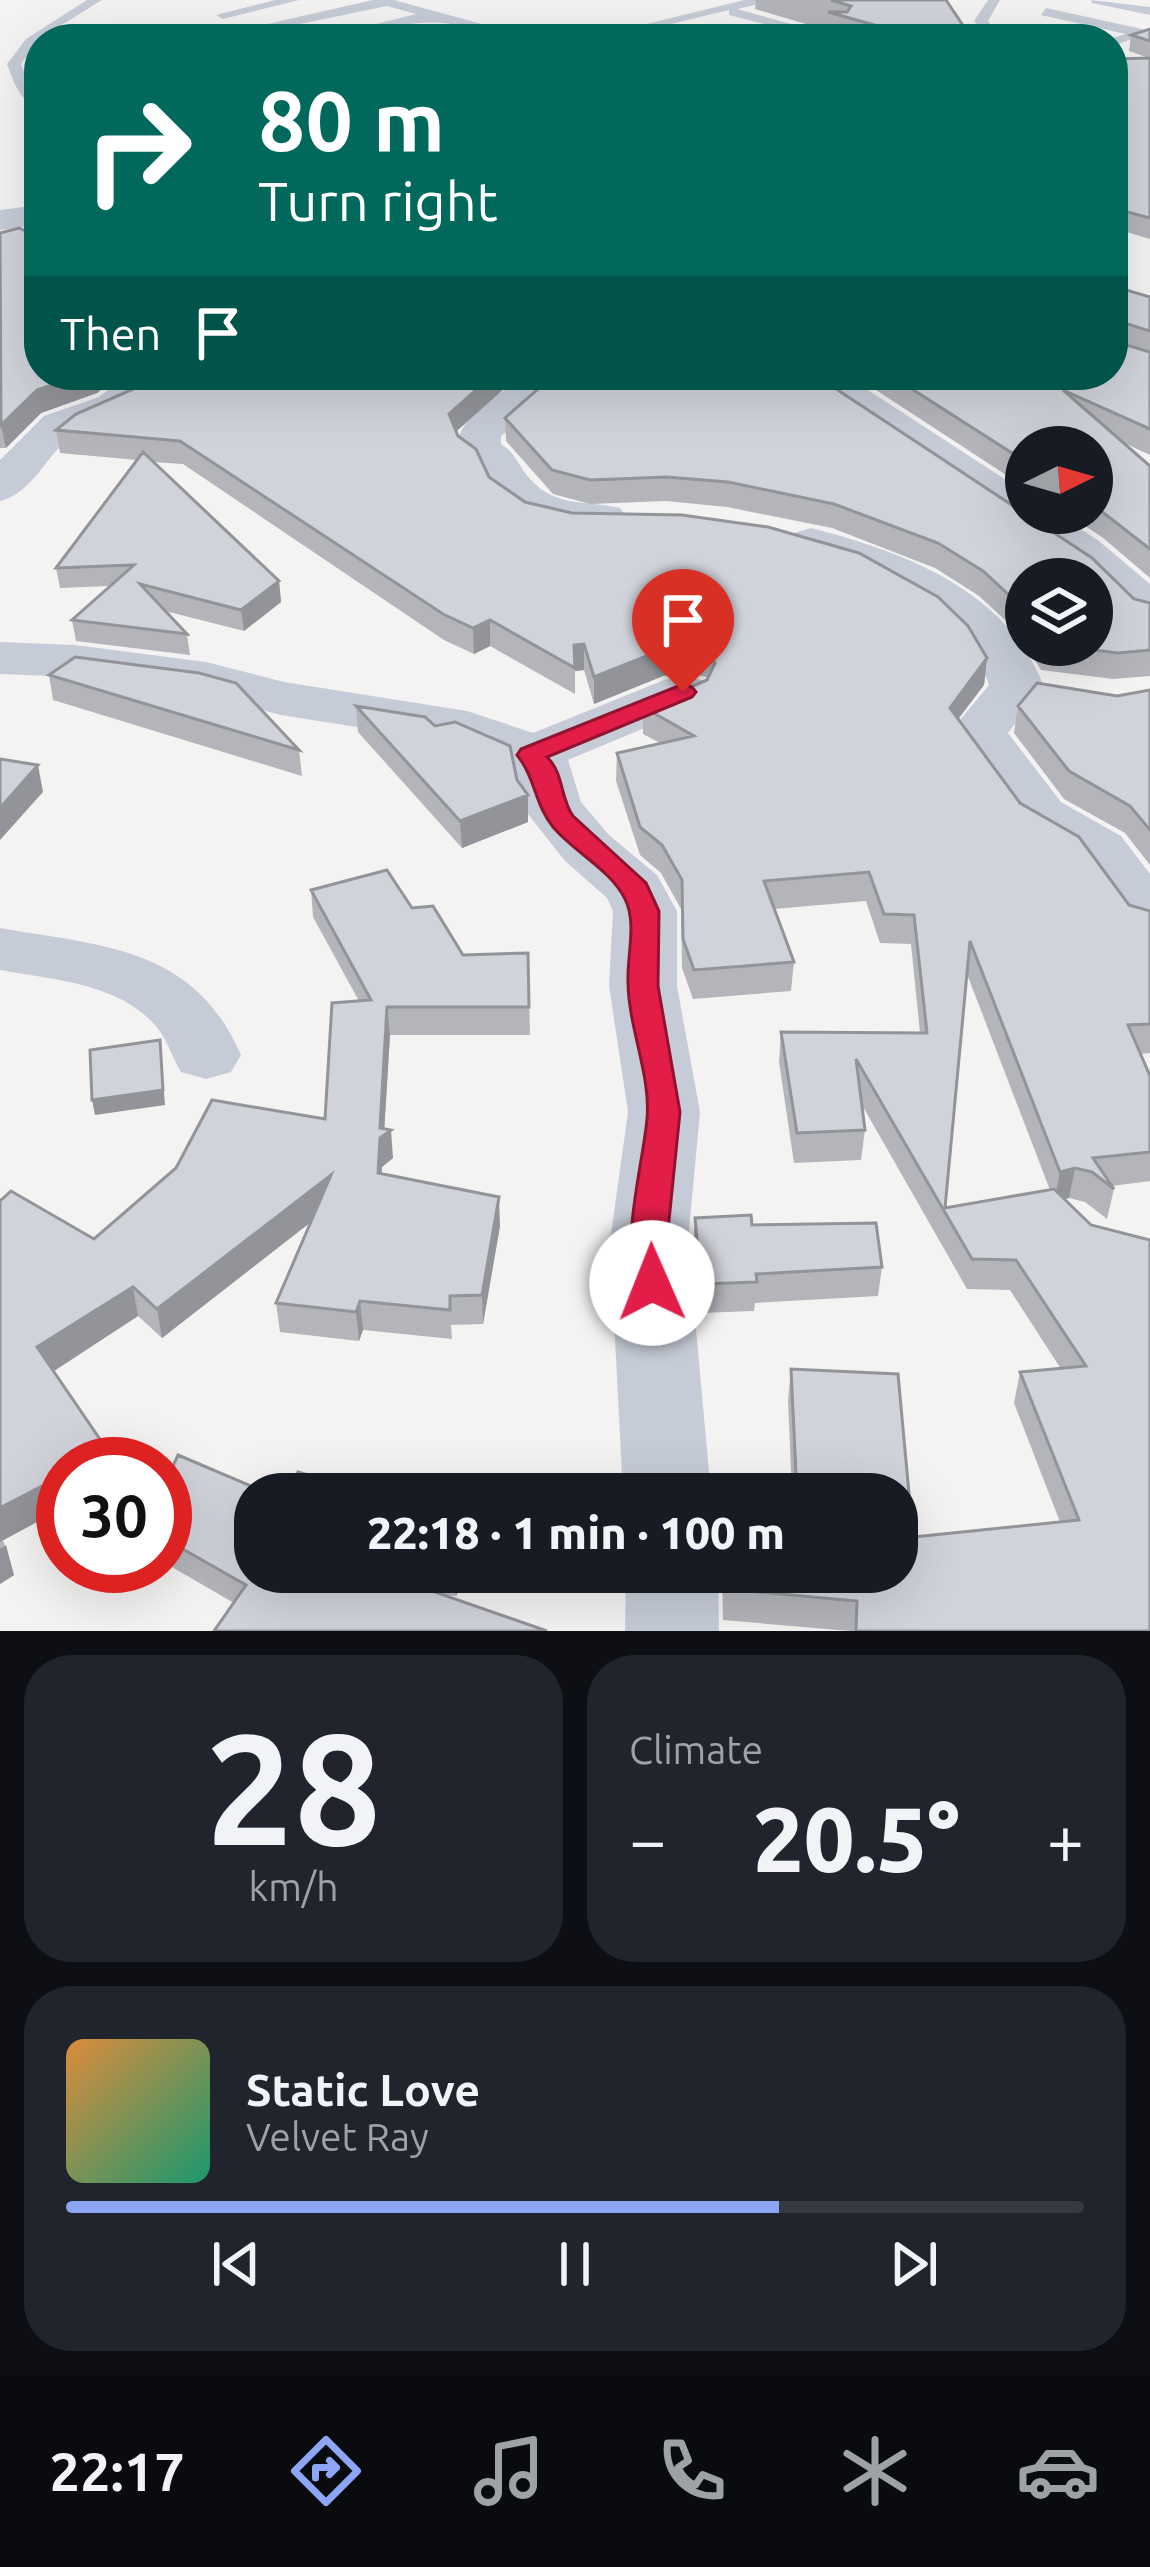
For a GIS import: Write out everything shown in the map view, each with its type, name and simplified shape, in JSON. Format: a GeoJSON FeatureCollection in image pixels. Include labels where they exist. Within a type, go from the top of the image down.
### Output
{"type":"FeatureCollection","features":[{"type":"Feature","properties":{"kind":"street"},"geometry":{"type":"LineString","coordinates":[[0,430],[59,425],[114,406],[137,390]]}},
{"type":"Feature","properties":{"kind":"street"},"geometry":{"type":"LineString","coordinates":[[840,390],[1082,550],[1150,610]]}},
{"type":"Feature","properties":{"kind":"street"},"geometry":{"type":"LineString","coordinates":[[532,392],[476,438],[478,449],[503,466],[508,485],[549,514],[641,519]]}},
{"type":"Feature","properties":{"kind":"street"},"geometry":{"type":"LineString","coordinates":[[0,487],[59,425]]}},
{"type":"Feature","properties":{"kind":"street"},"geometry":{"type":"LineString","coordinates":[[775,536],[913,577],[968,615],[1014,668],[1046,691],[978,731],[1040,815],[1099,849],[1150,917]]}},
{"type":"Feature","properties":{"kind":"street"},"geometry":{"type":"LineString","coordinates":[[0,658],[75,661],[206,678],[280,698],[467,728],[530,755],[545,769],[552,805],[635,890],[645,911],[643,986],[664,1112],[650,1240],[666,1473]]}},
{"type":"Feature","properties":{"kind":"street"},"geometry":{"type":"LineString","coordinates":[[530,755],[683,692]]}},
{"type":"Feature","properties":{"kind":"street"},"geometry":{"type":"LineString","coordinates":[[0,949],[117,973],[167,998],[190,1021],[206,1055]]}},
{"type":"Feature","properties":{"kind":"street"},"geometry":{"type":"LineString","coordinates":[[672,1593],[672,1631]]}},
{"type":"Feature","properties":{"kind":"lane"},"geometry":{"type":"LineString","coordinates":[[58,24],[95,0]]}},
{"type":"Feature","properties":{"kind":"lane"},"geometry":{"type":"LineString","coordinates":[[226,6],[293,0]]}},
{"type":"Feature","properties":{"kind":"lane"},"geometry":{"type":"LineString","coordinates":[[698,0],[779,24]]}},
{"type":"Feature","properties":{"kind":"lane"},"geometry":{"type":"LineString","coordinates":[[652,24],[770,0]]}},
{"type":"Feature","properties":{"kind":"lane"},"geometry":{"type":"LineString","coordinates":[[1097,0],[1150,11]]}},
{"type":"Feature","properties":{"kind":"lane"},"geometry":{"type":"LineString","coordinates":[[278,24],[383,1],[474,24]]}},
{"type":"Feature","properties":{"kind":"lane"},"geometry":{"type":"LineString","coordinates":[[1046,12],[1106,24]]}},
{"type":"Feature","properties":{"kind":"lane"},"geometry":{"type":"LineString","coordinates":[[387,24],[433,13]]}},
{"type":"Feature","properties":{"kind":"lane"},"geometry":{"type":"LineString","coordinates":[[679,17],[703,24]]}},
{"type":"Feature","properties":{"kind":"lane"},"geometry":{"type":"LineString","coordinates":[[24,50],[14,64],[24,90]]}},
{"type":"Feature","properties":{"kind":"lane"},"geometry":{"type":"LineString","coordinates":[[1128,59],[1133,60]]}},
{"type":"Feature","properties":{"kind":"building"},"geometry":{"type":"Polygon","coordinates":[[[831,0],[946,0],[962,24],[871,24],[828,12],[847,12],[851,6],[831,0]]]}},
{"type":"Feature","properties":{"kind":"building"},"geometry":{"type":"Polygon","coordinates":[[[1150,29],[1150,41],[1131,35],[1150,29]]]}},
{"type":"Feature","properties":{"kind":"building"},"geometry":{"type":"Polygon","coordinates":[[[1150,58],[1150,218],[1128,212],[1128,59],[1150,58]]]}},
{"type":"Feature","properties":{"kind":"building"},"geometry":{"type":"Polygon","coordinates":[[[24,230],[24,390],[37,390],[1,425],[0,233],[24,230]]]}},
{"type":"Feature","properties":{"kind":"building"},"geometry":{"type":"Polygon","coordinates":[[[1128,290],[1150,297],[1150,331],[1128,324],[1128,290]]]}},
{"type":"Feature","properties":{"kind":"building"},"geometry":{"type":"Polygon","coordinates":[[[1128,345],[1150,352],[1150,429],[1063,390],[1128,390],[1128,345]]]}},
{"type":"Feature","properties":{"kind":"building"},"geometry":{"type":"Polygon","coordinates":[[[131,390],[476,390],[449,414],[458,436],[476,449],[489,477],[525,502],[572,513],[682,515],[768,527],[859,553],[938,597],[968,626],[987,658],[950,708],[1020,803],[1079,837],[1129,905],[1150,911],[1150,1024],[1128,1025],[1150,1076],[1150,1152],[1093,1158],[1114,1189],[1092,1172],[1075,1168],[1060,1172],[970,941],[945,1208],[1054,1189],[1091,1225],[1150,1240],[1150,1631],[856,1631],[857,1601],[770,1593],[918,1593],[918,1536],[1079,1520],[1020,1372],[1086,1366],[1016,1260],[972,1259],[856,1059],[865,1130],[797,1133],[781,1032],[927,1033],[914,915],[884,914],[869,872],[764,881],[794,962],[694,970],[683,939],[682,880],[662,845],[640,827],[617,753],[694,736],[643,707],[707,680],[715,663],[707,651],[685,646],[664,649],[594,677],[584,644],[574,645],[575,668],[490,620],[473,628],[443,614],[180,441],[56,430],[76,414],[131,390]]]}},
{"type":"Feature","properties":{"kind":"building"},"geometry":{"type":"Polygon","coordinates":[[[537,390],[838,390],[1005,501],[1005,534],[1056,534],[1092,558],[1005,558],[1005,591],[938,543],[834,504],[728,482],[667,477],[590,480],[552,470],[505,418],[537,390]]]}},
{"type":"Feature","properties":{"kind":"building"},"geometry":{"type":"Polygon","coordinates":[[[913,390],[1063,390],[1104,426],[1005,426],[1005,449],[913,390]]]}},
{"type":"Feature","properties":{"kind":"building"},"geometry":{"type":"Polygon","coordinates":[[[1113,434],[1150,466],[1150,549],[1113,520],[1113,434]]]}},
{"type":"Feature","properties":{"kind":"building"},"geometry":{"type":"Polygon","coordinates":[[[143,452],[279,581],[241,610],[140,584],[187,634],[72,620],[134,565],[56,568],[143,452]]]}},
{"type":"Feature","properties":{"kind":"building"},"geometry":{"type":"Polygon","coordinates":[[[1113,578],[1134,599],[1150,603],[1150,650],[1113,652],[1113,578]]]}},
{"type":"Feature","properties":{"kind":"building"},"geometry":{"type":"Polygon","coordinates":[[[75,657],[199,673],[236,683],[299,750],[49,675],[75,657]]]}},
{"type":"Feature","properties":{"kind":"building"},"geometry":{"type":"Polygon","coordinates":[[[1037,683],[1117,696],[1150,690],[1150,830],[1130,806],[1069,771],[1018,706],[1037,683]]]}},
{"type":"Feature","properties":{"kind":"building"},"geometry":{"type":"Polygon","coordinates":[[[356,706],[425,717],[435,726],[455,722],[510,746],[517,780],[528,795],[460,821],[356,706]]]}},
{"type":"Feature","properties":{"kind":"building"},"geometry":{"type":"Polygon","coordinates":[[[0,759],[38,765],[0,808],[0,759]]]}},
{"type":"Feature","properties":{"kind":"building"},"geometry":{"type":"Polygon","coordinates":[[[387,870],[412,908],[433,906],[463,955],[528,953],[529,1007],[387,1007],[380,1128],[391,1130],[380,1138],[378,1173],[499,1197],[482,1295],[450,1296],[450,1310],[360,1301],[356,1312],[276,1303],[331,1175],[157,1309],[133,1287],[37,1347],[98,1437],[36,1437],[36,1489],[0,1508],[0,1201],[11,1191],[94,1239],[176,1168],[212,1100],[325,1119],[332,1003],[371,1000],[311,890],[387,870]]]}},
{"type":"Feature","properties":{"kind":"building"},"geometry":{"type":"Polygon","coordinates":[[[160,1040],[163,1090],[92,1100],[90,1050],[160,1040]]]}},
{"type":"Feature","properties":{"kind":"building"},"geometry":{"type":"Polygon","coordinates":[[[751,1215],[752,1225],[876,1223],[882,1267],[756,1274],[757,1282],[701,1284],[695,1218],[751,1215]]]}},
{"type":"Feature","properties":{"kind":"building"},"geometry":{"type":"Polygon","coordinates":[[[791,1369],[898,1374],[907,1473],[796,1473],[791,1369]]]}},
{"type":"Feature","properties":{"kind":"building"},"geometry":{"type":"Polygon","coordinates":[[[192,1461],[234,1479],[234,1578],[192,1554],[192,1461]]]}},
{"type":"Feature","properties":{"kind":"building"},"geometry":{"type":"Polygon","coordinates":[[[240,1593],[438,1593],[547,1631],[214,1631],[240,1593]]]}},
{"type":"Feature","properties":{"kind":"route"},"geometry":{"type":"LineString","coordinates":[[652,1283],[650,1240],[664,1112],[643,986],[645,911],[618,871],[586,848],[564,822],[552,805],[545,769],[530,755],[683,692]]}}]}
